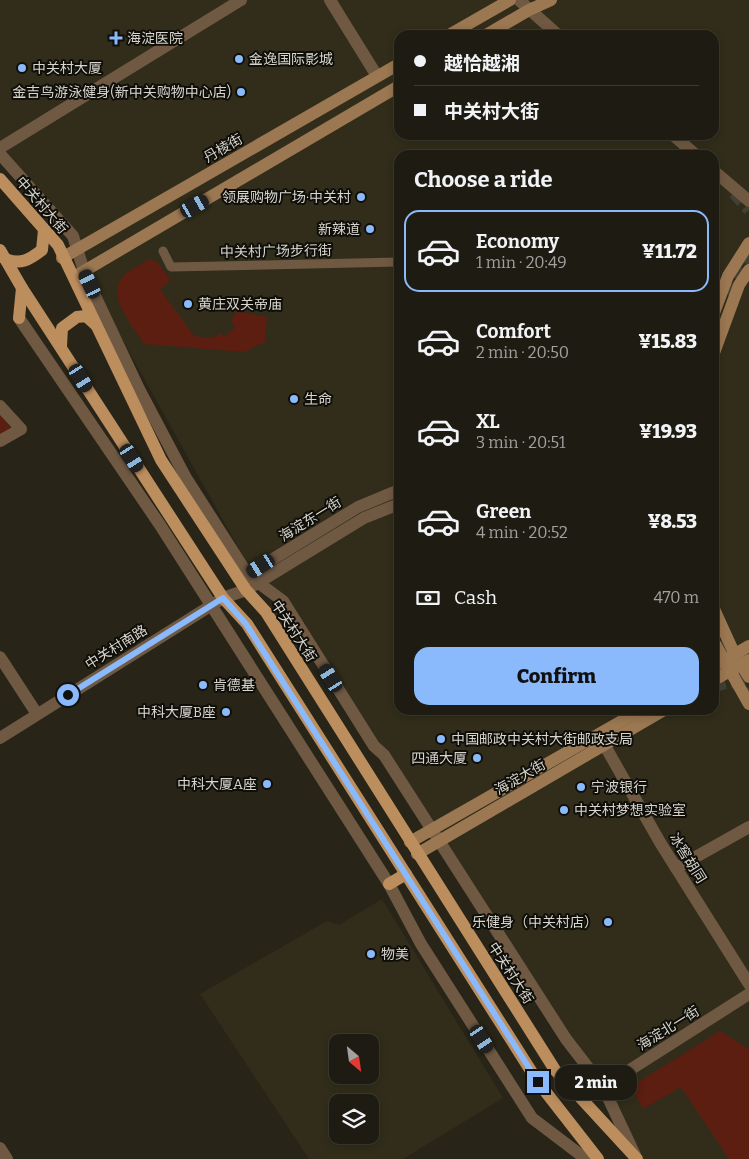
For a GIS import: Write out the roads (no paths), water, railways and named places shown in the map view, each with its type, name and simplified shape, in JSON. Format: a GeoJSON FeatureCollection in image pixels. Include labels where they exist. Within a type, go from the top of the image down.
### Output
{"type":"FeatureCollection","features":[{"type":"Feature","properties":{"kind":"main road"},"geometry":{"type":"LineString","coordinates":[[458,30],[510,0]]}},
{"type":"Feature","properties":{"kind":"main road"},"geometry":{"type":"LineString","coordinates":[[495,30],[529,10],[552,0]]}},
{"type":"Feature","properties":{"kind":"main road","name":"丹棱街"},"geometry":{"type":"LineString","coordinates":[[62,258],[394,67]]}},
{"type":"Feature","properties":{"kind":"main road"},"geometry":{"type":"LineString","coordinates":[[79,274],[394,89]]}},
{"type":"Feature","properties":{"kind":"main road","name":"中关村大街"},"geometry":{"type":"LineString","coordinates":[[0,179],[58,245],[62,258],[79,274],[96,325],[161,460],[266,612],[555,1070],[637,1158]]}},
{"type":"Feature","properties":{"kind":"main road"},"geometry":{"type":"LineString","coordinates":[[2,255],[13,262],[27,261],[42,250],[44,230]]}},
{"type":"Feature","properties":{"kind":"main road"},"geometry":{"type":"LineString","coordinates":[[719,297],[728,276],[749,243]]}},
{"type":"Feature","properties":{"kind":"main road"},"geometry":{"type":"LineString","coordinates":[[2,255],[223,598],[246,624],[538,1082],[598,1159]]}},
{"type":"Feature","properties":{"kind":"main road"},"geometry":{"type":"LineString","coordinates":[[719,339],[739,285],[749,270]]}},
{"type":"Feature","properties":{"kind":"main road"},"geometry":{"type":"LineString","coordinates":[[18,318],[22,288]]}},
{"type":"Feature","properties":{"kind":"main road"},"geometry":{"type":"LineString","coordinates":[[61,346],[62,328],[68,322],[86,316],[96,325]]}},
{"type":"Feature","properties":{"kind":"main road"},"geometry":{"type":"LineString","coordinates":[[719,618],[749,677]]}},
{"type":"Feature","properties":{"kind":"main road"},"geometry":{"type":"LineString","coordinates":[[749,646],[742,660],[722,666],[749,704]]}},
{"type":"Feature","properties":{"kind":"main road","name":"海淀大街"},"geometry":{"type":"LineString","coordinates":[[410,842],[633,715]]}},
{"type":"Feature","properties":{"kind":"main road","name":"海淀大街"},"geometry":{"type":"LineString","coordinates":[[417,854],[656,715]]}},
{"type":"Feature","properties":{"kind":"main road"},"geometry":{"type":"LineString","coordinates":[[389,884],[406,874]]}},
{"type":"Feature","properties":{"kind":"street"},"geometry":{"type":"LineString","coordinates":[[0,148],[242,0]]}},
{"type":"Feature","properties":{"kind":"street"},"geometry":{"type":"LineString","coordinates":[[330,0],[377,76]]}},
{"type":"Feature","properties":{"kind":"street"},"geometry":{"type":"LineString","coordinates":[[519,0],[552,30]]}},
{"type":"Feature","properties":{"kind":"street"},"geometry":{"type":"LineString","coordinates":[[679,140],[690,150]]}},
{"type":"Feature","properties":{"kind":"street","name":"中关村大街"},"geometry":{"type":"LineString","coordinates":[[0,154],[73,236],[77,250],[79,274],[171,452],[244,582]]}},
{"type":"Feature","properties":{"kind":"street"},"geometry":{"type":"LineString","coordinates":[[719,175],[749,201]]}},
{"type":"Feature","properties":{"kind":"street","name":"中关村广场步行街"},"geometry":{"type":"LineString","coordinates":[[163,251],[172,267],[394,262]]}},
{"type":"Feature","properties":{"kind":"street"},"geometry":{"type":"LineString","coordinates":[[18,318],[160,525],[389,884],[421,944],[532,1118],[586,1159]]}},
{"type":"Feature","properties":{"kind":"street"},"geometry":{"type":"LineString","coordinates":[[0,406],[21,430],[0,441]]}},
{"type":"Feature","properties":{"kind":"street","name":"海淀东一街"},"geometry":{"type":"LineString","coordinates":[[244,582],[358,507],[394,492]]}},
{"type":"Feature","properties":{"kind":"street","name":"海淀东一街"},"geometry":{"type":"LineString","coordinates":[[244,582],[258,583],[364,518],[394,506]]}},
{"type":"Feature","properties":{"kind":"street","name":"中关村南路"},"geometry":{"type":"LineString","coordinates":[[0,738],[223,598],[244,582]]}},
{"type":"Feature","properties":{"kind":"street"},"geometry":{"type":"LineString","coordinates":[[258,583],[283,601],[374,746],[384,755],[566,1038],[603,1087],[637,1158]]}},
{"type":"Feature","properties":{"kind":"street"},"geometry":{"type":"LineString","coordinates":[[0,657],[37,714]]}},
{"type":"Feature","properties":{"kind":"street"},"geometry":{"type":"LineString","coordinates":[[586,743],[605,746]]}},
{"type":"Feature","properties":{"kind":"street","name":"冰窖胡同"},"geometry":{"type":"LineString","coordinates":[[605,746],[676,868],[749,984]]}},
{"type":"Feature","properties":{"kind":"street"},"geometry":{"type":"LineString","coordinates":[[676,868],[749,827]]}},
{"type":"Feature","properties":{"kind":"street","name":"海淀北一街"},"geometry":{"type":"LineString","coordinates":[[603,1087],[749,994]]}},
{"type":"Feature","properties":{"kind":"street"},"geometry":{"type":"LineString","coordinates":[[0,1148],[7,1159]]}},
{"type":"Feature","properties":{"kind":"tunnel"},"geometry":{"type":"LineString","coordinates":[[734,193],[749,210]]}},
{"type":"Feature","properties":{"kind":"tunnel"},"geometry":{"type":"LineString","coordinates":[[729,295],[741,266],[749,255]]}},
{"type":"Feature","properties":{"kind":"tunnel"},"geometry":{"type":"LineString","coordinates":[[719,633],[749,690]]}},
{"type":"Feature","properties":{"kind":"tunnel"},"geometry":{"type":"LineString","coordinates":[[719,685],[733,682],[743,688]]}},
{"type":"Feature","properties":{"kind":"place","name":"海淀医院"},"geometry":{"type":"Point","coordinates":[116,38]}},
{"type":"Feature","properties":{"kind":"place","name":"金逸国际影城"},"geometry":{"type":"Point","coordinates":[239,59]}},
{"type":"Feature","properties":{"kind":"place","name":"中关村大厦"},"geometry":{"type":"Point","coordinates":[22,68]}},
{"type":"Feature","properties":{"kind":"place","name":"金吉鸟游泳健身(新中关购物中心店)"},"geometry":{"type":"Point","coordinates":[241,92]}},
{"type":"Feature","properties":{"kind":"place","name":"领展购物广场·中关村"},"geometry":{"type":"Point","coordinates":[361,197]}},
{"type":"Feature","properties":{"kind":"place","name":"新辣道"},"geometry":{"type":"Point","coordinates":[370,229]}},
{"type":"Feature","properties":{"kind":"place","name":"黄庄双关帝庙"},"geometry":{"type":"Point","coordinates":[188,304]}},
{"type":"Feature","properties":{"kind":"place","name":"生命"},"geometry":{"type":"Point","coordinates":[294,399]}},
{"type":"Feature","properties":{"kind":"place","name":"肯德基"},"geometry":{"type":"Point","coordinates":[203,685]}},
{"type":"Feature","properties":{"kind":"place","name":"中科大厦B座"},"geometry":{"type":"Point","coordinates":[226,712]}},
{"type":"Feature","properties":{"kind":"place","name":"中国邮政中关村大街邮政支局"},"geometry":{"type":"Point","coordinates":[441,739]}},
{"type":"Feature","properties":{"kind":"place","name":"四通大厦"},"geometry":{"type":"Point","coordinates":[477,758]}},
{"type":"Feature","properties":{"kind":"place","name":"中科大厦A座"},"geometry":{"type":"Point","coordinates":[267,784]}},
{"type":"Feature","properties":{"kind":"place","name":"宁波银行"},"geometry":{"type":"Point","coordinates":[581,787]}},
{"type":"Feature","properties":{"kind":"place","name":"中关村梦想实验室"},"geometry":{"type":"Point","coordinates":[564,810]}},
{"type":"Feature","properties":{"kind":"place","name":"乐健身（中关村店）"},"geometry":{"type":"Point","coordinates":[608,922]}},
{"type":"Feature","properties":{"kind":"place","name":"物美"},"geometry":{"type":"Point","coordinates":[371,954]}}]}
